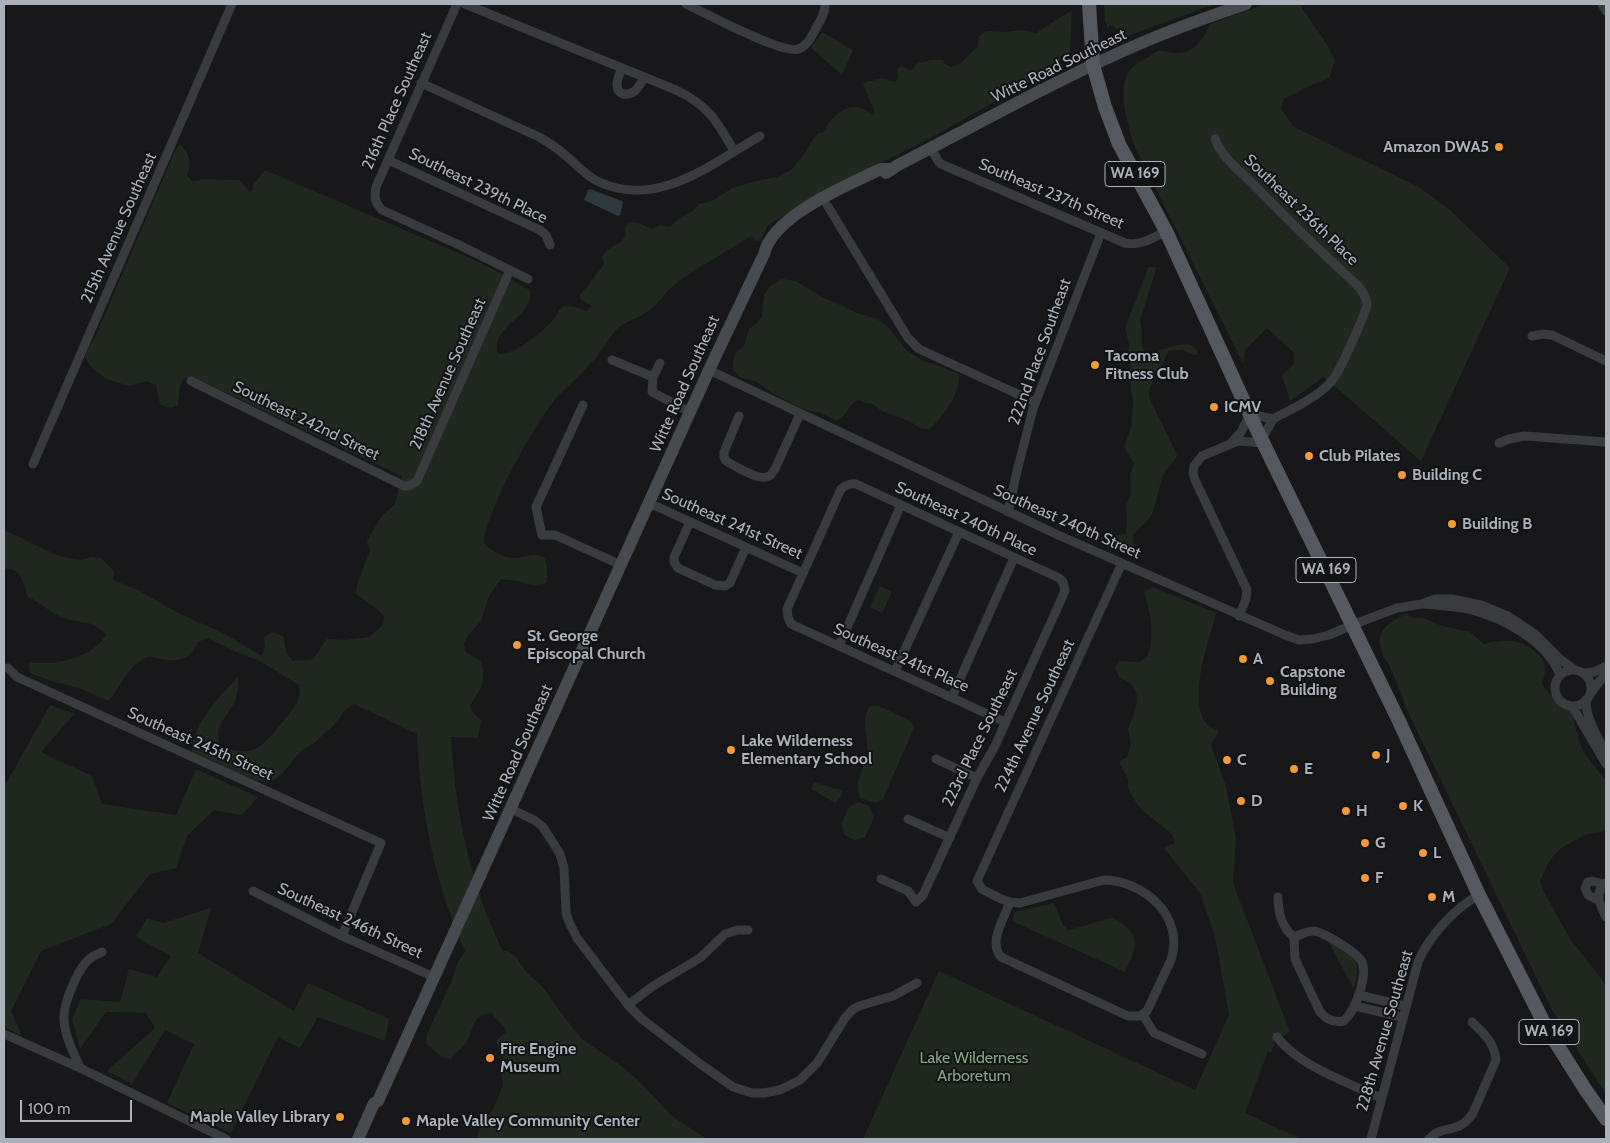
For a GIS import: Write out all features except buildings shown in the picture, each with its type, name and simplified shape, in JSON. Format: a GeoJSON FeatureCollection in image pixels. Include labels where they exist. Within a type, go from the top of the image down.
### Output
{"type":"FeatureCollection","features":[{"type":"Feature","properties":{"kind":"main road","name":"WA 169"},"geometry":{"type":"LineString","coordinates":[[1088,4],[1094,65],[1103,100],[1119,144],[1166,231],[1250,414],[1398,718],[1479,895],[1546,1027],[1584,1089],[1606,1119]]}},
{"type":"Feature","properties":{"kind":"street","name":"215th Avenue Southeast"},"geometry":{"type":"LineString","coordinates":[[33,464],[232,4]]}},
{"type":"Feature","properties":{"kind":"street","name":"216th Place Southeast"},"geometry":{"type":"LineString","coordinates":[[457,4],[376,187],[374,196],[376,203],[382,210],[456,243],[510,270]]}},
{"type":"Feature","properties":{"kind":"street"},"geometry":{"type":"LineString","coordinates":[[465,4],[692,98],[706,109],[720,125],[734,151]]}},
{"type":"Feature","properties":{"kind":"street"},"geometry":{"type":"LineString","coordinates":[[686,4],[771,44],[791,50],[799,49],[809,41],[825,11],[825,4]]}},
{"type":"Feature","properties":{"kind":"street","name":"Witte Road Southeast"},"geometry":{"type":"LineString","coordinates":[[764,254],[771,250],[800,222],[827,205],[931,148],[1094,65],[1184,25],[1246,4]]}},
{"type":"Feature","properties":{"kind":"street"},"geometry":{"type":"LineString","coordinates":[[1602,4],[1606,11]]}},
{"type":"Feature","properties":{"kind":"street"},"geometry":{"type":"LineString","coordinates":[[622,68],[617,88],[623,94],[634,92],[645,77]]}},
{"type":"Feature","properties":{"kind":"street"},"geometry":{"type":"LineString","coordinates":[[422,83],[540,137],[584,173],[597,181],[629,190],[649,191],[689,178],[760,136]]}},
{"type":"Feature","properties":{"kind":"street","name":"Southeast 236th Place"},"geometry":{"type":"LineString","coordinates":[[1215,139],[1228,159],[1296,229],[1362,290],[1367,302],[1364,315],[1334,378],[1314,396],[1273,418]]}},
{"type":"Feature","properties":{"kind":"street","name":"Southeast 237th Street"},"geometry":{"type":"LineString","coordinates":[[931,148],[941,164],[1101,233],[1132,244],[1145,242],[1166,231]]}},
{"type":"Feature","properties":{"kind":"street","name":"Southeast 239th Place"},"geometry":{"type":"LineString","coordinates":[[388,160],[540,230],[546,235],[550,245]]}},
{"type":"Feature","properties":{"kind":"street","name":"Witte Road Southeast"},"geometry":{"type":"LineString","coordinates":[[358,1139],[374,1103],[378,1101],[766,246],[772,237],[794,216],[820,199],[881,169],[892,169]]}},
{"type":"Feature","properties":{"kind":"street"},"geometry":{"type":"LineString","coordinates":[[860,179],[856,185],[833,197],[827,205],[891,312],[913,344],[919,349],[1035,402]]}},
{"type":"Feature","properties":{"kind":"street","name":"222nd Place Southeast"},"geometry":{"type":"LineString","coordinates":[[1008,512],[1035,402],[1101,233]]}},
{"type":"Feature","properties":{"kind":"street"},"geometry":{"type":"LineString","coordinates":[[510,270],[528,279]]}},
{"type":"Feature","properties":{"kind":"street","name":"218th Avenue Southeast"},"geometry":{"type":"LineString","coordinates":[[409,486],[417,480],[510,270]]}},
{"type":"Feature","properties":{"kind":"street"},"geometry":{"type":"LineString","coordinates":[[1532,336],[1552,335],[1606,361]]}},
{"type":"Feature","properties":{"kind":"street"},"geometry":{"type":"LineString","coordinates":[[612,360],[652,377]]}},
{"type":"Feature","properties":{"kind":"street"},"geometry":{"type":"LineString","coordinates":[[660,363],[652,377],[652,392],[690,412]]}},
{"type":"Feature","properties":{"kind":"street","name":"Southeast 240th Street"},"geometry":{"type":"LineString","coordinates":[[709,370],[1008,512],[1239,616],[1299,640],[1321,638],[1397,608],[1422,604],[1435,599],[1452,600],[1481,605],[1508,616],[1535,634],[1562,660],[1579,671]]}},
{"type":"Feature","properties":{"kind":"street","name":"Southeast 242nd Street"},"geometry":{"type":"LineString","coordinates":[[191,381],[404,486],[409,486]]}},
{"type":"Feature","properties":{"kind":"street"},"geometry":{"type":"LineString","coordinates":[[583,406],[536,507],[542,535],[555,535],[621,565]]}},
{"type":"Feature","properties":{"kind":"street"},"geometry":{"type":"LineString","coordinates":[[739,416],[724,457],[726,461],[758,477],[765,477],[771,475],[800,414]]}},
{"type":"Feature","properties":{"kind":"street"},"geometry":{"type":"LineString","coordinates":[[1232,442],[1241,432],[1250,414],[1273,418],[1263,441],[1232,442],[1199,458],[1194,466],[1195,480],[1247,590],[1246,599],[1239,616]]}},
{"type":"Feature","properties":{"kind":"street"},"geometry":{"type":"LineString","coordinates":[[1499,444],[1508,439],[1525,436],[1606,442]]}},
{"type":"Feature","properties":{"kind":"street","name":"Southeast 240th Place"},"geometry":{"type":"LineString","coordinates":[[803,573],[841,489],[852,483],[1059,578],[1064,586]]}},
{"type":"Feature","properties":{"kind":"street","name":"Southeast 241st Street"},"geometry":{"type":"LineString","coordinates":[[649,503],[803,573]]}},
{"type":"Feature","properties":{"kind":"street"},"geometry":{"type":"LineString","coordinates":[[839,646],[901,505]]}},
{"type":"Feature","properties":{"kind":"street"},"geometry":{"type":"LineString","coordinates":[[690,522],[674,557],[674,562],[678,568],[715,585],[725,586],[730,583],[746,547]]}},
{"type":"Feature","properties":{"kind":"street"},"geometry":{"type":"LineString","coordinates":[[895,671],[959,532]]}},
{"type":"Feature","properties":{"kind":"street"},"geometry":{"type":"LineString","coordinates":[[952,696],[1014,558]]}},
{"type":"Feature","properties":{"kind":"street","name":"224th Avenue Southeast"},"geometry":{"type":"LineString","coordinates":[[1010,902],[982,889],[976,881],[1122,563]]}},
{"type":"Feature","properties":{"kind":"street","name":"Southeast 241st Place"},"geometry":{"type":"LineString","coordinates":[[803,573],[787,609],[788,617],[792,624],[1005,722]]}},
{"type":"Feature","properties":{"kind":"street","name":"223rd Place Southeast"},"geometry":{"type":"LineString","coordinates":[[881,879],[908,891],[916,902],[924,895],[977,778],[995,746],[1065,595],[1064,586]]}},
{"type":"Feature","properties":{"kind":"street","name":"Southeast 240th Street"},"geometry":{"type":"LineString","coordinates":[[1422,604],[1466,609],[1492,616],[1504,622],[1525,635],[1544,651],[1554,661],[1560,675]]}},
{"type":"Feature","properties":{"kind":"street"},"geometry":{"type":"LineString","coordinates":[[1606,666],[1594,672],[1566,671],[1560,675],[1555,686],[1556,694],[1564,704],[1572,706],[1582,704],[1606,674]]}},
{"type":"Feature","properties":{"kind":"street","name":"Southeast 245th Street"},"geometry":{"type":"LineString","coordinates":[[8,668],[16,677],[381,843],[342,936]]}},
{"type":"Feature","properties":{"kind":"street"},"geometry":{"type":"LineString","coordinates":[[1579,671],[1591,683],[1586,706],[1606,753]]}},
{"type":"Feature","properties":{"kind":"street"},"geometry":{"type":"LineString","coordinates":[[1572,706],[1606,764]]}},
{"type":"Feature","properties":{"kind":"street"},"geometry":{"type":"LineString","coordinates":[[936,759],[977,778]]}},
{"type":"Feature","properties":{"kind":"street"},"geometry":{"type":"LineString","coordinates":[[511,809],[534,820],[552,841],[560,854],[564,868],[566,914],[569,922],[577,938],[628,1006],[699,1063],[733,1087],[752,1093],[764,1093],[780,1090],[800,1080],[817,1063],[852,1010],[859,1006],[893,996],[917,984]]}},
{"type":"Feature","properties":{"kind":"street"},"geometry":{"type":"LineString","coordinates":[[908,819],[950,838]]}},
{"type":"Feature","properties":{"kind":"street"},"geometry":{"type":"LineString","coordinates":[[1104,880],[1130,884],[1147,893],[1158,904],[1168,919],[1173,936],[1173,953],[1150,1008],[1143,1015],[1136,1017],[1128,1016],[1001,957],[997,952],[995,942],[1010,902],[1027,902],[1104,880]]}},
{"type":"Feature","properties":{"kind":"street"},"geometry":{"type":"LineString","coordinates":[[1602,890],[1588,895],[1585,888],[1592,881],[1602,890],[1606,917]]}},
{"type":"Feature","properties":{"kind":"street","name":"Southeast 246th Street"},"geometry":{"type":"LineString","coordinates":[[253,891],[342,936],[434,977]]}},
{"type":"Feature","properties":{"kind":"street","name":"228th Avenue Southeast"},"geometry":{"type":"LineString","coordinates":[[1371,1139],[1418,962],[1425,947],[1463,905],[1479,895]]}},
{"type":"Feature","properties":{"kind":"street"},"geometry":{"type":"LineString","coordinates":[[1278,897],[1279,916],[1294,937],[1295,959],[1320,1012],[1329,1019],[1340,1022],[1348,1018],[1359,995],[1363,968],[1362,962],[1355,954],[1321,932],[1309,931],[1294,937]]}},
{"type":"Feature","properties":{"kind":"street"},"geometry":{"type":"LineString","coordinates":[[628,1006],[653,986],[700,958],[725,934],[738,930],[748,930]]}},
{"type":"Feature","properties":{"kind":"street"},"geometry":{"type":"LineString","coordinates":[[80,1068],[68,1038],[64,1020],[66,1004],[83,966],[91,957],[102,952]]}},
{"type":"Feature","properties":{"kind":"street"},"geometry":{"type":"LineString","coordinates":[[1359,995],[1405,1006]]}},
{"type":"Feature","properties":{"kind":"street"},"geometry":{"type":"LineString","coordinates":[[1355,1006],[1402,1017]]}},
{"type":"Feature","properties":{"kind":"street"},"geometry":{"type":"LineString","coordinates":[[1143,1015],[1154,1033],[1202,1054]]}},
{"type":"Feature","properties":{"kind":"street"},"geometry":{"type":"LineString","coordinates":[[1429,1139],[1440,1131],[1457,1128],[1468,1121],[1496,1060],[1491,1042],[1472,1022]]}},
{"type":"Feature","properties":{"kind":"street"},"geometry":{"type":"LineString","coordinates":[[4,1034],[80,1068],[226,1139]]}},
{"type":"Feature","properties":{"kind":"street"},"geometry":{"type":"LineString","coordinates":[[1277,1037],[1284,1046],[1302,1061],[1381,1098]]}},
{"type":"Feature","properties":{"kind":"street","name":"Witte Road Southeast"},"geometry":{"type":"LineString","coordinates":[[366,1139],[381,1106],[378,1101]]}},
{"type":"Feature","properties":{"kind":"green space"},"geometry":{"type":"Polygon","coordinates":[[[1104,4],[1215,4],[1122,38],[1119,30],[1111,25],[1107,28],[1104,4]]]}},
{"type":"Feature","properties":{"kind":"green space"},"geometry":{"type":"Polygon","coordinates":[[[1266,4],[1299,4],[1326,43],[1335,61],[1329,78],[1284,99],[1281,109],[1294,127],[1419,187],[1450,210],[1510,268],[1421,461],[1324,377],[1290,401],[1282,376],[1294,363],[1294,353],[1267,328],[1245,350],[1243,363],[1134,145],[1126,115],[1123,92],[1128,72],[1136,64],[1158,51],[1175,53],[1194,48],[1202,39],[1210,24],[1266,4]]]}},
{"type":"Feature","properties":{"kind":"green space"},"geometry":{"type":"Polygon","coordinates":[[[1072,10],[1070,53],[1059,64],[938,134],[827,190],[788,213],[768,225],[761,240],[757,241],[751,236],[702,266],[674,285],[650,310],[617,329],[594,360],[559,395],[538,424],[514,466],[493,510],[484,543],[494,552],[507,557],[516,558],[533,555],[544,557],[547,576],[546,583],[536,585],[501,579],[489,596],[481,621],[468,635],[464,643],[465,652],[481,661],[483,669],[482,685],[470,706],[474,714],[481,720],[478,738],[451,737],[456,792],[466,847],[473,873],[491,926],[503,951],[508,951],[516,957],[527,973],[542,986],[582,1039],[620,1065],[639,1081],[673,1117],[707,1139],[476,1139],[483,1121],[492,1111],[502,1088],[503,1054],[496,1041],[506,1032],[504,1027],[491,1013],[477,1019],[465,1044],[451,1059],[440,1055],[426,1043],[427,1034],[452,980],[457,964],[465,951],[445,899],[430,845],[421,790],[417,734],[354,704],[346,709],[333,726],[315,742],[300,752],[281,775],[272,781],[254,780],[192,752],[197,730],[202,720],[215,702],[238,677],[235,701],[219,727],[218,733],[221,746],[243,751],[259,747],[272,735],[294,707],[299,695],[299,685],[258,660],[207,638],[198,642],[188,656],[179,660],[154,657],[143,659],[132,668],[109,701],[82,689],[30,673],[29,663],[55,663],[79,656],[97,646],[106,635],[96,626],[61,617],[28,597],[18,573],[14,570],[4,569],[4,530],[59,556],[81,560],[91,557],[101,558],[114,571],[113,580],[138,590],[180,614],[225,634],[262,656],[265,647],[264,638],[272,632],[283,636],[287,654],[293,661],[312,659],[327,639],[345,640],[369,637],[383,625],[384,616],[356,594],[357,585],[370,550],[367,541],[381,517],[395,504],[402,476],[193,377],[184,378],[180,386],[178,405],[170,408],[160,404],[156,385],[147,381],[129,386],[106,379],[90,366],[85,357],[175,151],[180,143],[186,151],[190,162],[187,175],[193,182],[202,179],[239,180],[251,193],[254,184],[265,170],[479,262],[528,289],[531,292],[528,304],[498,339],[498,354],[505,354],[536,336],[554,319],[563,307],[572,306],[586,311],[592,306],[580,299],[580,295],[603,266],[602,258],[607,250],[621,242],[626,234],[624,230],[629,222],[638,223],[652,229],[660,225],[670,227],[680,218],[693,211],[699,204],[714,200],[732,188],[777,177],[791,170],[803,156],[815,136],[823,133],[837,114],[851,107],[858,107],[872,115],[875,113],[863,84],[867,81],[881,78],[895,82],[898,78],[897,69],[901,66],[910,70],[914,69],[915,65],[921,62],[943,60],[945,64],[951,67],[960,64],[978,46],[979,37],[984,32],[1021,30],[1036,33],[1072,10]]]}},
{"type":"Feature","properties":{"kind":"green space"},"geometry":{"type":"Polygon","coordinates":[[[822,32],[853,50],[842,75],[811,48],[822,32]]]}},
{"type":"Feature","properties":{"kind":"green space"},"geometry":{"type":"Polygon","coordinates":[[[1150,267],[1155,267],[1156,269],[1140,321],[1142,344],[1145,352],[1158,351],[1182,344],[1195,347],[1198,354],[1193,355],[1182,350],[1169,350],[1149,390],[1149,397],[1177,455],[1165,472],[1152,514],[1133,535],[1134,548],[1132,553],[1128,553],[1108,547],[1101,542],[1100,538],[1106,534],[1125,534],[1127,525],[1126,506],[1131,493],[1130,474],[1134,464],[1124,447],[1131,427],[1133,400],[1129,344],[1125,328],[1150,267]]]}},
{"type":"Feature","properties":{"kind":"green space"},"geometry":{"type":"Polygon","coordinates":[[[782,279],[796,281],[820,296],[860,314],[877,319],[888,327],[907,351],[922,360],[959,374],[959,381],[954,396],[940,419],[929,429],[920,428],[909,421],[882,411],[874,405],[858,400],[852,404],[843,417],[836,421],[819,412],[801,408],[772,393],[757,382],[740,377],[733,370],[733,360],[737,351],[744,346],[749,329],[762,316],[764,296],[770,286],[782,279]]]}},
{"type":"Feature","properties":{"kind":"green space"},"geometry":{"type":"Polygon","coordinates":[[[880,586],[892,592],[882,613],[870,607],[880,586]]]}},
{"type":"Feature","properties":{"kind":"green space","name":"Lake Wilderness Arboretum"},"geometry":{"type":"Polygon","coordinates":[[[1153,587],[1216,613],[1199,681],[1200,709],[1205,722],[1210,727],[1219,731],[1211,745],[1226,786],[1236,839],[1233,883],[1290,1032],[1272,1043],[1275,1044],[1271,1052],[1268,1051],[1245,1113],[1301,1139],[863,1139],[939,971],[1195,1090],[1229,1015],[1215,936],[1200,893],[1164,848],[1175,843],[1172,834],[1137,804],[1128,788],[1128,779],[1119,762],[1127,757],[1129,750],[1131,740],[1128,729],[1135,712],[1137,699],[1131,684],[1119,677],[1115,668],[1119,661],[1139,662],[1147,657],[1152,632],[1144,591],[1153,587]]]}},
{"type":"Feature","properties":{"kind":"green space"},"geometry":{"type":"Polygon","coordinates":[[[1406,614],[1414,618],[1424,618],[1442,626],[1470,632],[1484,644],[1510,641],[1524,644],[1531,648],[1544,661],[1545,672],[1542,684],[1550,695],[1564,699],[1569,704],[1584,753],[1606,781],[1606,831],[1585,835],[1561,848],[1548,864],[1540,881],[1570,939],[1606,986],[1606,1094],[1553,1012],[1406,708],[1383,655],[1380,647],[1381,634],[1393,621],[1406,614]]]}},
{"type":"Feature","properties":{"kind":"green space"},"geometry":{"type":"Polygon","coordinates":[[[50,705],[74,714],[41,752],[92,776],[102,804],[176,815],[196,769],[258,797],[242,815],[214,810],[187,836],[176,868],[150,874],[111,924],[41,951],[11,1011],[22,1036],[4,1027],[4,780],[7,782],[50,705]]]}},
{"type":"Feature","properties":{"kind":"green space"},"geometry":{"type":"Polygon","coordinates":[[[879,706],[911,721],[914,728],[883,799],[875,802],[860,797],[858,790],[859,779],[867,753],[866,714],[869,707],[879,706]]]}},
{"type":"Feature","properties":{"kind":"green space"},"geometry":{"type":"Polygon","coordinates":[[[814,782],[843,791],[840,798],[835,803],[811,789],[814,782]]]}},
{"type":"Feature","properties":{"kind":"green space"},"geometry":{"type":"Polygon","coordinates":[[[859,802],[870,807],[874,818],[865,837],[855,840],[845,835],[841,825],[849,807],[859,802]]]}},
{"type":"Feature","properties":{"kind":"green space"},"geometry":{"type":"Polygon","coordinates":[[[1054,903],[1063,925],[1069,930],[1111,918],[1128,928],[1135,941],[1135,946],[1125,972],[1012,921],[1015,912],[1054,903]]]}},
{"type":"Feature","properties":{"kind":"green space"},"geometry":{"type":"Polygon","coordinates":[[[211,908],[198,953],[294,1011],[308,983],[389,1019],[385,1041],[318,1017],[300,1048],[278,1037],[231,1133],[167,1103],[194,1044],[165,1030],[132,1084],[107,1071],[155,1028],[146,1013],[106,1012],[80,1049],[72,1019],[81,999],[120,1002],[129,969],[157,977],[171,956],[136,937],[147,918],[163,923],[211,908]]]}},
{"type":"Feature","properties":{"kind":"green space"},"geometry":{"type":"Polygon","coordinates":[[[1328,941],[1354,959],[1357,970],[1354,989],[1328,941]]]}},
{"type":"Feature","properties":{"kind":"shaded area"},"geometry":{"type":"Polygon","coordinates":[[[590,189],[622,201],[620,215],[618,216],[584,200],[590,189]]]}},
{"type":"Feature","properties":{"kind":"place","name":"Amazon DWA5"},"geometry":{"type":"Point","coordinates":[1499,147]}},
{"type":"Feature","properties":{"kind":"place","name":"Tacoma Fitness Club"},"geometry":{"type":"Point","coordinates":[1095,365]}},
{"type":"Feature","properties":{"kind":"place","name":"ICMV"},"geometry":{"type":"Point","coordinates":[1214,407]}},
{"type":"Feature","properties":{"kind":"place","name":"Club Pilates"},"geometry":{"type":"Point","coordinates":[1309,456]}},
{"type":"Feature","properties":{"kind":"place","name":"Building C"},"geometry":{"type":"Point","coordinates":[1402,475]}},
{"type":"Feature","properties":{"kind":"place","name":"Building B"},"geometry":{"type":"Point","coordinates":[1452,524]}},
{"type":"Feature","properties":{"kind":"place","name":"St. George Episcopal Church"},"geometry":{"type":"Point","coordinates":[517,645]}},
{"type":"Feature","properties":{"kind":"place","name":"A"},"geometry":{"type":"Point","coordinates":[1243,659]}},
{"type":"Feature","properties":{"kind":"place","name":"Capstone Building"},"geometry":{"type":"Point","coordinates":[1270,681]}},
{"type":"Feature","properties":{"kind":"place","name":"Lake Wilderness Elementary School"},"geometry":{"type":"Point","coordinates":[731,750]}},
{"type":"Feature","properties":{"kind":"place","name":"J"},"geometry":{"type":"Point","coordinates":[1376,755]}},
{"type":"Feature","properties":{"kind":"place","name":"C"},"geometry":{"type":"Point","coordinates":[1227,760]}},
{"type":"Feature","properties":{"kind":"place","name":"E"},"geometry":{"type":"Point","coordinates":[1294,769]}},
{"type":"Feature","properties":{"kind":"place","name":"D"},"geometry":{"type":"Point","coordinates":[1241,801]}},
{"type":"Feature","properties":{"kind":"place","name":"K"},"geometry":{"type":"Point","coordinates":[1403,806]}},
{"type":"Feature","properties":{"kind":"place","name":"H"},"geometry":{"type":"Point","coordinates":[1346,811]}},
{"type":"Feature","properties":{"kind":"place","name":"G"},"geometry":{"type":"Point","coordinates":[1365,843]}},
{"type":"Feature","properties":{"kind":"place","name":"L"},"geometry":{"type":"Point","coordinates":[1423,853]}},
{"type":"Feature","properties":{"kind":"place","name":"F"},"geometry":{"type":"Point","coordinates":[1365,878]}},
{"type":"Feature","properties":{"kind":"place","name":"M"},"geometry":{"type":"Point","coordinates":[1432,897]}},
{"type":"Feature","properties":{"kind":"place","name":"Fire Engine Museum"},"geometry":{"type":"Point","coordinates":[490,1058]}},
{"type":"Feature","properties":{"kind":"place","name":"Maple Valley Library"},"geometry":{"type":"Point","coordinates":[340,1117]}},
{"type":"Feature","properties":{"kind":"place","name":"Maple Valley Community Center"},"geometry":{"type":"Point","coordinates":[406,1121]}}]}
